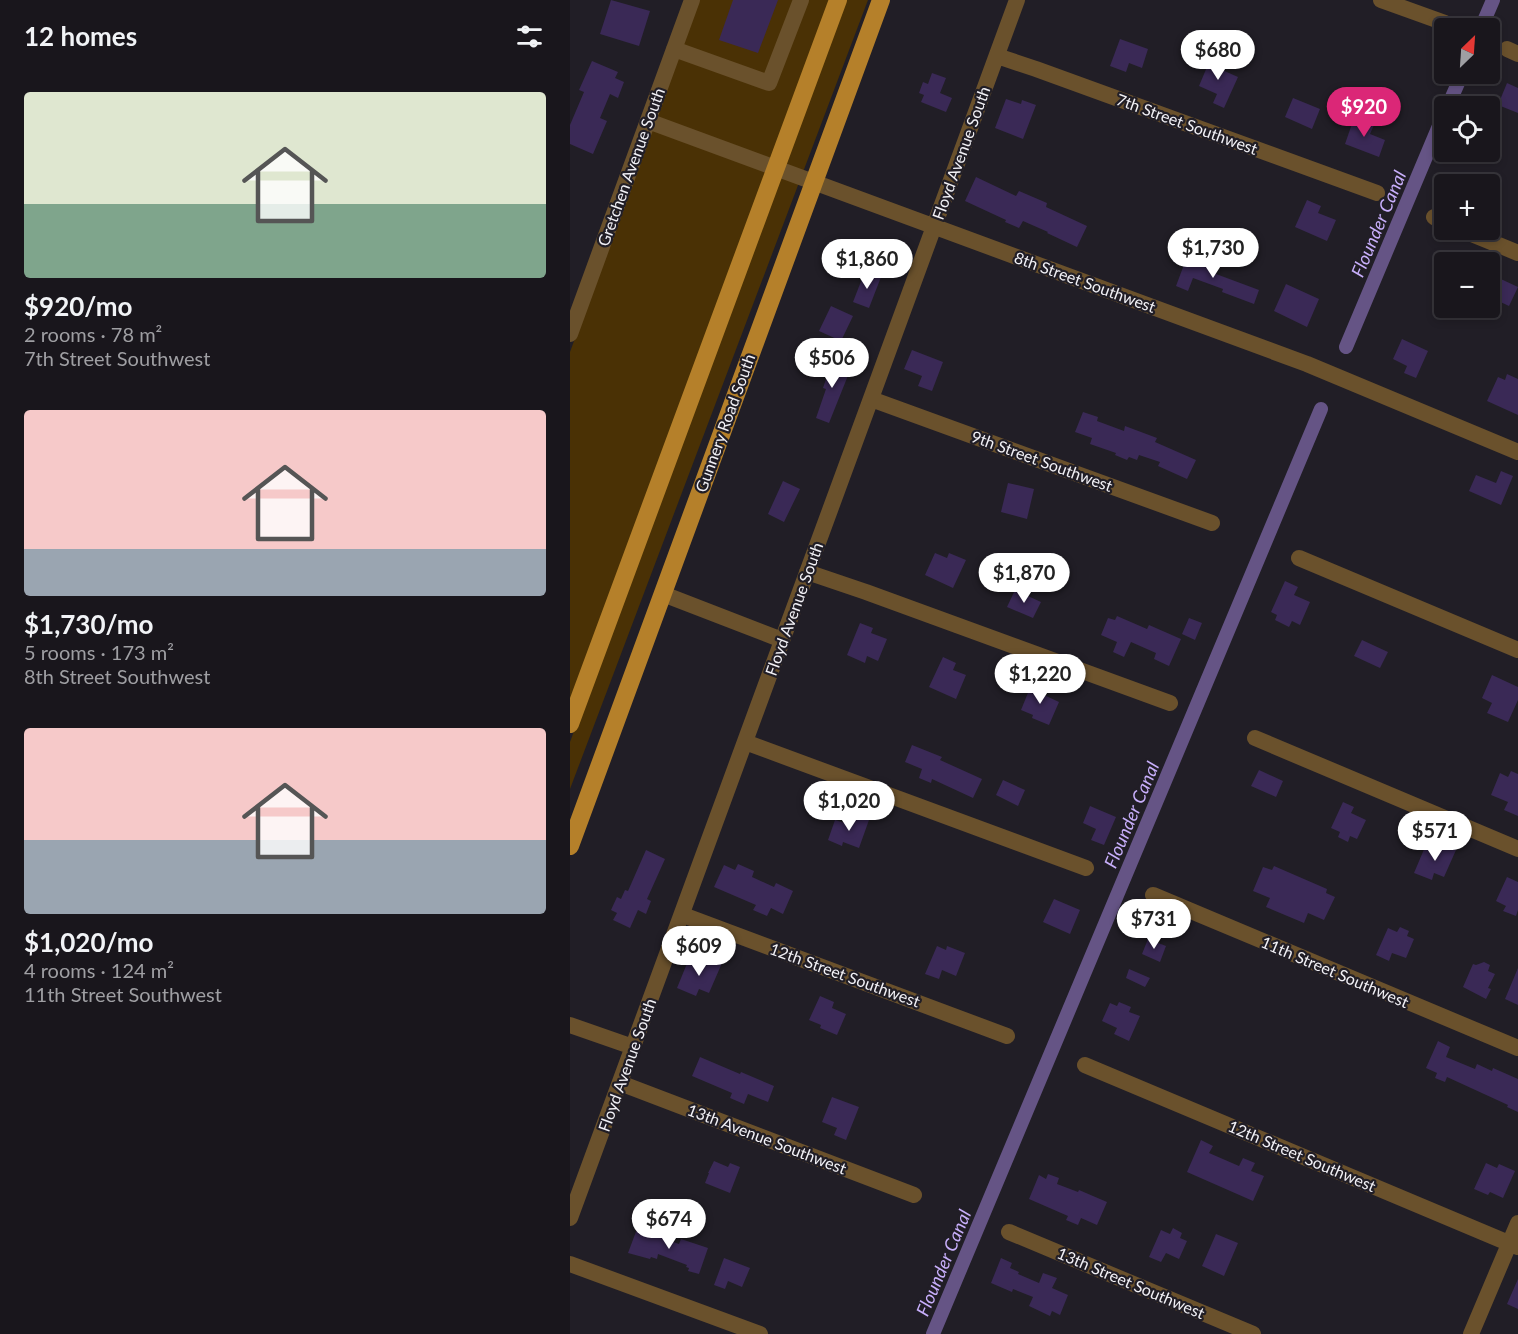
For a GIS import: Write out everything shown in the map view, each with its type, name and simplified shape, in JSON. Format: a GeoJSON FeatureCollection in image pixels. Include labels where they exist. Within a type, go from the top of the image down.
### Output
{"type":"FeatureCollection","features":[{"type":"Feature","properties":{"kind":"main road"},"geometry":{"type":"LineString","coordinates":[[570,724],[838,0]]}},
{"type":"Feature","properties":{"kind":"main road","name":"Gunnery Road South"},"geometry":{"type":"LineString","coordinates":[[570,846],[881,0]]}},
{"type":"Feature","properties":{"kind":"street","name":"Gretchen Avenue South"},"geometry":{"type":"LineString","coordinates":[[570,334],[692,0]]}},
{"type":"Feature","properties":{"kind":"street"},"geometry":{"type":"LineString","coordinates":[[674,49],[769,83],[801,0]]}},
{"type":"Feature","properties":{"kind":"street","name":"Floyd Avenue South"},"geometry":{"type":"LineString","coordinates":[[570,1218],[1017,0]]}},
{"type":"Feature","properties":{"kind":"street"},"geometry":{"type":"LineString","coordinates":[[1381,0],[1434,19]]}},
{"type":"Feature","properties":{"kind":"street","name":"7th Street Southwest"},"geometry":{"type":"LineString","coordinates":[[997,56],[1047,72],[1377,193]]}},
{"type":"Feature","properties":{"kind":"street","name":"8th Street Southwest"},"geometry":{"type":"LineString","coordinates":[[648,121],[1307,364],[1518,452]]}},
{"type":"Feature","properties":{"kind":"street"},"geometry":{"type":"LineString","coordinates":[[1485,240],[1518,254]]}},
{"type":"Feature","properties":{"kind":"street","name":"9th Street Southwest"},"geometry":{"type":"LineString","coordinates":[[871,399],[1212,523]]}},
{"type":"Feature","properties":{"kind":"street"},"geometry":{"type":"LineString","coordinates":[[1299,558],[1518,650]]}},
{"type":"Feature","properties":{"kind":"street"},"geometry":{"type":"LineString","coordinates":[[807,572],[1170,703]]}},
{"type":"Feature","properties":{"kind":"street"},"geometry":{"type":"LineString","coordinates":[[663,594],[782,640]]}},
{"type":"Feature","properties":{"kind":"street"},"geometry":{"type":"LineString","coordinates":[[1255,738],[1518,849]]}},
{"type":"Feature","properties":{"kind":"street"},"geometry":{"type":"LineString","coordinates":[[745,742],[1086,868]]}},
{"type":"Feature","properties":{"kind":"street","name":"11th Street Southwest"},"geometry":{"type":"LineString","coordinates":[[1153,895],[1518,1048]]}},
{"type":"Feature","properties":{"kind":"street","name":"12th Street Southwest"},"geometry":{"type":"LineString","coordinates":[[682,915],[1006,1035]]}},
{"type":"Feature","properties":{"kind":"street"},"geometry":{"type":"LineString","coordinates":[[570,1025],[633,1047]]}},
{"type":"Feature","properties":{"kind":"street","name":"12th Street Southwest"},"geometry":{"type":"LineString","coordinates":[[1085,1065],[1514,1246]]}},
{"type":"Feature","properties":{"kind":"street","name":"13th Avenue Southwest"},"geometry":{"type":"LineString","coordinates":[[620,1083],[914,1195]]}},
{"type":"Feature","properties":{"kind":"street"},"geometry":{"type":"LineString","coordinates":[[1471,1334],[1514,1246],[1518,1223]]}},
{"type":"Feature","properties":{"kind":"street","name":"13th Street Southwest"},"geometry":{"type":"LineString","coordinates":[[1009,1232],[1253,1334]]}},
{"type":"Feature","properties":{"kind":"street"},"geometry":{"type":"LineString","coordinates":[[570,1264],[760,1334]]}},
{"type":"Feature","properties":{"kind":"shaded area"},"geometry":{"type":"Polygon","coordinates":[[[699,0],[831,0],[570,705],[570,352],[699,0]]]}},
{"type":"Feature","properties":{"kind":"shaded area"},"geometry":{"type":"Polygon","coordinates":[[[845,0],[868,0],[570,789],[570,742],[845,0]]]}},
{"type":"Feature","properties":{"kind":"building"},"geometry":{"type":"Polygon","coordinates":[[[611,0],[650,11],[639,46],[600,34],[611,0]]]}},
{"type":"Feature","properties":{"kind":"building"},"geometry":{"type":"Polygon","coordinates":[[[733,0],[778,0],[758,53],[719,40],[733,0]]]}},
{"type":"Feature","properties":{"kind":"building"},"geometry":{"type":"Polygon","coordinates":[[[1120,39],[1148,49],[1142,68],[1129,63],[1126,72],[1110,66],[1120,39]]]}},
{"type":"Feature","properties":{"kind":"building"},"geometry":{"type":"Polygon","coordinates":[[[1212,55],[1224,61],[1220,69],[1238,77],[1224,108],[1213,103],[1217,94],[1199,86],[1212,55]]]}},
{"type":"Feature","properties":{"kind":"building"},"geometry":{"type":"Polygon","coordinates":[[[592,61],[618,72],[615,78],[624,82],[618,98],[610,94],[600,118],[607,121],[593,154],[570,144],[570,125],[584,92],[579,90],[592,61]]]}},
{"type":"Feature","properties":{"kind":"building"},"geometry":{"type":"Polygon","coordinates":[[[932,73],[946,78],[940,93],[952,98],[946,112],[921,102],[924,95],[919,93],[923,82],[928,84],[932,73]]]}},
{"type":"Feature","properties":{"kind":"building"},"geometry":{"type":"Polygon","coordinates":[[[1507,83],[1518,88],[1518,113],[1500,106],[1507,83]]]}},
{"type":"Feature","properties":{"kind":"building"},"geometry":{"type":"Polygon","coordinates":[[[1293,98],[1320,109],[1312,129],[1285,117],[1293,98]]]}},
{"type":"Feature","properties":{"kind":"building"},"geometry":{"type":"Polygon","coordinates":[[[1006,99],[1021,104],[1022,100],[1036,105],[1023,139],[995,128],[1006,99]]]}},
{"type":"Feature","properties":{"kind":"building"},"geometry":{"type":"Polygon","coordinates":[[[1354,118],[1374,125],[1370,134],[1385,140],[1379,157],[1345,144],[1354,118]]]}},
{"type":"Feature","properties":{"kind":"building"},"geometry":{"type":"Polygon","coordinates":[[[976,177],[1016,196],[1019,191],[1047,203],[1046,207],[1087,226],[1077,247],[1023,221],[1019,228],[965,201],[976,177]]]}},
{"type":"Feature","properties":{"kind":"building"},"geometry":{"type":"Polygon","coordinates":[[[1307,200],[1321,206],[1318,213],[1336,220],[1327,241],[1295,227],[1307,200]]]}},
{"type":"Feature","properties":{"kind":"building"},"geometry":{"type":"Polygon","coordinates":[[[1201,253],[1211,257],[1208,262],[1219,265],[1216,274],[1259,290],[1254,304],[1193,278],[1188,291],[1176,286],[1188,254],[1199,258],[1201,253]]]}},
{"type":"Feature","properties":{"kind":"building"},"geometry":{"type":"Polygon","coordinates":[[[865,271],[881,277],[869,308],[853,302],[865,271]]]}},
{"type":"Feature","properties":{"kind":"building"},"geometry":{"type":"Polygon","coordinates":[[[1500,279],[1518,287],[1509,306],[1500,302],[1500,279]]]}},
{"type":"Feature","properties":{"kind":"building"},"geometry":{"type":"Polygon","coordinates":[[[1286,284],[1319,299],[1307,327],[1274,311],[1286,284]]]}},
{"type":"Feature","properties":{"kind":"building"},"geometry":{"type":"Polygon","coordinates":[[[831,306],[853,316],[841,341],[819,331],[831,306]]]}},
{"type":"Feature","properties":{"kind":"building"},"geometry":{"type":"Polygon","coordinates":[[[1402,339],[1428,351],[1416,378],[1404,373],[1407,366],[1393,359],[1402,339]]]}},
{"type":"Feature","properties":{"kind":"building"},"geometry":{"type":"Polygon","coordinates":[[[912,350],[943,362],[932,391],[918,386],[922,376],[904,369],[912,350]]]}},
{"type":"Feature","properties":{"kind":"building"},"geometry":{"type":"Polygon","coordinates":[[[828,359],[851,368],[829,423],[816,418],[826,389],[823,388],[827,376],[822,375],[828,359]]]}},
{"type":"Feature","properties":{"kind":"building"},"geometry":{"type":"Polygon","coordinates":[[[1507,374],[1518,379],[1518,415],[1487,401],[1498,377],[1505,380],[1507,374]]]}},
{"type":"Feature","properties":{"kind":"building"},"geometry":{"type":"Polygon","coordinates":[[[1083,412],[1098,417],[1097,421],[1124,431],[1125,426],[1157,438],[1155,442],[1196,460],[1187,479],[1158,466],[1160,462],[1139,455],[1137,460],[1129,457],[1127,460],[1115,455],[1116,453],[1090,444],[1092,438],[1075,432],[1083,412]]]}},
{"type":"Feature","properties":{"kind":"building"},"geometry":{"type":"Polygon","coordinates":[[[1501,471],[1513,476],[1501,505],[1469,491],[1476,475],[1496,483],[1501,471]]]}},
{"type":"Feature","properties":{"kind":"building"},"geometry":{"type":"Polygon","coordinates":[[[783,481],[800,489],[784,522],[768,514],[783,481]]]}},
{"type":"Feature","properties":{"kind":"building"},"geometry":{"type":"Polygon","coordinates":[[[1008,483],[1034,489],[1027,519],[1001,512],[1008,483]]]}},
{"type":"Feature","properties":{"kind":"building"},"geometry":{"type":"Polygon","coordinates":[[[935,553],[947,558],[949,553],[966,560],[953,588],[925,575],[935,553]]]}},
{"type":"Feature","properties":{"kind":"building"},"geometry":{"type":"Polygon","coordinates":[[[1285,581],[1298,587],[1294,595],[1310,602],[1300,625],[1292,621],[1289,627],[1275,620],[1277,615],[1271,612],[1285,581]]]}},
{"type":"Feature","properties":{"kind":"building"},"geometry":{"type":"Polygon","coordinates":[[[1015,590],[1041,602],[1033,618],[1007,607],[1015,590]]]}},
{"type":"Feature","properties":{"kind":"building"},"geometry":{"type":"Polygon","coordinates":[[[1117,616],[1147,629],[1149,625],[1181,639],[1169,666],[1154,659],[1156,653],[1131,642],[1124,657],[1113,652],[1117,642],[1101,635],[1108,618],[1115,620],[1117,616]]]}},
{"type":"Feature","properties":{"kind":"building"},"geometry":{"type":"Polygon","coordinates":[[[1189,618],[1202,623],[1195,640],[1182,634],[1189,618]]]}},
{"type":"Feature","properties":{"kind":"building"},"geometry":{"type":"Polygon","coordinates":[[[860,623],[873,628],[871,633],[887,639],[878,661],[867,656],[865,663],[847,655],[860,623]]]}},
{"type":"Feature","properties":{"kind":"building"},"geometry":{"type":"Polygon","coordinates":[[[1362,640],[1388,652],[1380,668],[1354,656],[1362,640]]]}},
{"type":"Feature","properties":{"kind":"building"},"geometry":{"type":"Polygon","coordinates":[[[943,657],[956,663],[953,670],[966,675],[956,699],[929,687],[943,657]]]}},
{"type":"Feature","properties":{"kind":"building"},"geometry":{"type":"Polygon","coordinates":[[[1492,675],[1518,687],[1518,700],[1508,722],[1487,713],[1492,703],[1482,698],[1492,675]]]}},
{"type":"Feature","properties":{"kind":"building"},"geometry":{"type":"Polygon","coordinates":[[[1032,683],[1045,688],[1042,694],[1059,702],[1049,725],[1032,718],[1033,715],[1021,710],[1032,683]]]}},
{"type":"Feature","properties":{"kind":"building"},"geometry":{"type":"Polygon","coordinates":[[[912,745],[942,757],[940,760],[982,779],[973,798],[932,779],[931,783],[919,778],[922,769],[905,762],[912,745]]]}},
{"type":"Feature","properties":{"kind":"building"},"geometry":{"type":"Polygon","coordinates":[[[1259,770],[1283,781],[1276,797],[1251,786],[1259,770]]]}},
{"type":"Feature","properties":{"kind":"building"},"geometry":{"type":"Polygon","coordinates":[[[1511,771],[1518,774],[1518,816],[1504,810],[1508,802],[1491,795],[1500,773],[1508,777],[1511,771]]]}},
{"type":"Feature","properties":{"kind":"building"},"geometry":{"type":"Polygon","coordinates":[[[1003,780],[1025,790],[1018,806],[996,795],[1003,780]]]}},
{"type":"Feature","properties":{"kind":"building"},"geometry":{"type":"Polygon","coordinates":[[[1343,802],[1354,807],[1351,813],[1366,820],[1357,839],[1350,836],[1348,842],[1338,837],[1340,832],[1331,828],[1343,802]]]}},
{"type":"Feature","properties":{"kind":"building"},"geometry":{"type":"Polygon","coordinates":[[[1090,806],[1116,817],[1104,845],[1091,840],[1096,829],[1083,823],[1090,806]]]}},
{"type":"Feature","properties":{"kind":"building"},"geometry":{"type":"Polygon","coordinates":[[[855,814],[869,820],[859,848],[843,842],[842,846],[828,840],[835,820],[851,825],[855,814]]]}},
{"type":"Feature","properties":{"kind":"building"},"geometry":{"type":"Polygon","coordinates":[[[1441,843],[1456,850],[1444,877],[1434,873],[1432,880],[1414,873],[1425,847],[1437,852],[1441,843]]]}},
{"type":"Feature","properties":{"kind":"building"},"geometry":{"type":"Polygon","coordinates":[[[646,850],[665,859],[647,899],[651,901],[646,914],[638,910],[630,928],[613,920],[617,913],[611,910],[617,897],[621,899],[625,890],[628,891],[646,850]]]}},
{"type":"Feature","properties":{"kind":"building"},"geometry":{"type":"Polygon","coordinates":[[[738,864],[754,871],[752,877],[774,887],[776,883],[793,891],[783,914],[771,908],[767,916],[753,910],[756,905],[714,887],[724,865],[735,870],[738,864]]]}},
{"type":"Feature","properties":{"kind":"building"},"geometry":{"type":"Polygon","coordinates":[[[1274,866],[1327,889],[1326,893],[1335,897],[1324,920],[1308,913],[1304,923],[1266,907],[1270,898],[1253,891],[1263,867],[1272,870],[1274,866]]]}},
{"type":"Feature","properties":{"kind":"building"},"geometry":{"type":"Polygon","coordinates":[[[1507,877],[1518,882],[1516,916],[1503,911],[1506,906],[1496,901],[1507,877]]]}},
{"type":"Feature","properties":{"kind":"building"},"geometry":{"type":"Polygon","coordinates":[[[1054,899],[1080,910],[1070,934],[1043,922],[1054,899]]]}},
{"type":"Feature","properties":{"kind":"building"},"geometry":{"type":"Polygon","coordinates":[[[1400,927],[1409,931],[1407,936],[1414,939],[1406,958],[1392,953],[1389,961],[1376,955],[1388,928],[1397,932],[1400,927]]]}},
{"type":"Feature","properties":{"kind":"building"},"geometry":{"type":"Polygon","coordinates":[[[1148,939],[1166,946],[1160,962],[1142,954],[1148,939]]]}},
{"type":"Feature","properties":{"kind":"building"},"geometry":{"type":"Polygon","coordinates":[[[937,946],[946,950],[947,946],[965,953],[956,976],[942,970],[939,979],[925,974],[937,946]]]}},
{"type":"Feature","properties":{"kind":"building"},"geometry":{"type":"Polygon","coordinates":[[[708,957],[722,963],[709,993],[699,989],[696,996],[677,988],[688,961],[704,968],[708,957]]]}},
{"type":"Feature","properties":{"kind":"building"},"geometry":{"type":"Polygon","coordinates":[[[1484,962],[1490,965],[1488,971],[1495,974],[1488,988],[1491,989],[1486,999],[1463,987],[1473,964],[1484,962]]]}},
{"type":"Feature","properties":{"kind":"building"},"geometry":{"type":"Polygon","coordinates":[[[1518,968],[1518,1005],[1505,999],[1518,968]]]}},
{"type":"Feature","properties":{"kind":"building"},"geometry":{"type":"Polygon","coordinates":[[[1129,969],[1150,978],[1145,987],[1126,978],[1129,969]]]}},
{"type":"Feature","properties":{"kind":"building"},"geometry":{"type":"Polygon","coordinates":[[[820,996],[834,1002],[832,1008],[846,1014],[837,1035],[820,1028],[821,1025],[809,1020],[820,996]]]}},
{"type":"Feature","properties":{"kind":"building"},"geometry":{"type":"Polygon","coordinates":[[[1119,1002],[1131,1007],[1129,1012],[1140,1016],[1129,1041],[1114,1034],[1117,1028],[1102,1021],[1110,1003],[1117,1006],[1119,1002]]]}},
{"type":"Feature","properties":{"kind":"building"},"geometry":{"type":"Polygon","coordinates":[[[1438,1041],[1450,1047],[1446,1057],[1475,1069],[1477,1064],[1492,1071],[1493,1068],[1518,1079],[1518,1112],[1507,1107],[1508,1105],[1447,1077],[1445,1082],[1435,1078],[1437,1073],[1426,1068],[1438,1041]]]}},
{"type":"Feature","properties":{"kind":"building"},"geometry":{"type":"Polygon","coordinates":[[[700,1057],[774,1086],[768,1102],[748,1094],[744,1104],[730,1098],[732,1093],[692,1076],[700,1057]]]}},
{"type":"Feature","properties":{"kind":"building"},"geometry":{"type":"Polygon","coordinates":[[[832,1097],[859,1107],[846,1140],[834,1135],[837,1128],[822,1122],[832,1097]]]}},
{"type":"Feature","properties":{"kind":"building"},"geometry":{"type":"Polygon","coordinates":[[[1201,1140],[1213,1146],[1209,1153],[1239,1166],[1243,1158],[1255,1163],[1251,1171],[1264,1176],[1253,1201],[1187,1172],[1201,1140]]]}},
{"type":"Feature","properties":{"kind":"building"},"geometry":{"type":"Polygon","coordinates":[[[714,1161],[728,1167],[730,1163],[740,1167],[730,1193],[705,1183],[714,1161]]]}},
{"type":"Feature","properties":{"kind":"building"},"geometry":{"type":"Polygon","coordinates":[[[1486,1163],[1497,1168],[1499,1164],[1515,1171],[1503,1198],[1490,1192],[1488,1195],[1474,1189],[1486,1163]]]}},
{"type":"Feature","properties":{"kind":"building"},"geometry":{"type":"Polygon","coordinates":[[[1048,1174],[1059,1178],[1057,1184],[1078,1192],[1079,1190],[1107,1202],[1097,1225],[1081,1218],[1078,1225],[1066,1220],[1068,1216],[1029,1199],[1039,1175],[1046,1179],[1048,1174]]]}},
{"type":"Feature","properties":{"kind":"building"},"geometry":{"type":"Polygon","coordinates":[[[1173,1228],[1182,1233],[1180,1238],[1187,1241],[1179,1259],[1166,1253],[1161,1262],[1149,1257],[1161,1230],[1170,1234],[1173,1228]]]}},
{"type":"Feature","properties":{"kind":"building"},"geometry":{"type":"Polygon","coordinates":[[[637,1229],[679,1244],[681,1239],[708,1248],[699,1274],[688,1271],[687,1265],[658,1254],[657,1259],[651,1257],[650,1259],[628,1253],[637,1229]]]}},
{"type":"Feature","properties":{"kind":"building"},"geometry":{"type":"Polygon","coordinates":[[[1216,1234],[1238,1243],[1224,1276],[1202,1266],[1216,1234]]]}},
{"type":"Feature","properties":{"kind":"building"},"geometry":{"type":"Polygon","coordinates":[[[724,1258],[750,1268],[742,1287],[728,1281],[725,1289],[714,1285],[724,1258]]]}},
{"type":"Feature","properties":{"kind":"building"},"geometry":{"type":"Polygon","coordinates":[[[1001,1258],[1012,1263],[1010,1268],[1019,1272],[1018,1274],[1039,1283],[1043,1273],[1057,1278],[1052,1288],[1068,1295],[1060,1315],[1052,1311],[1050,1316],[1029,1306],[1033,1297],[1013,1289],[1012,1292],[991,1283],[1001,1258]]]}},
{"type":"Feature","properties":{"kind":"building"},"geometry":{"type":"Polygon","coordinates":[[[1518,1279],[1518,1309],[1507,1304],[1518,1279]]]}},
{"type":"Feature","properties":{"kind":"waterway","name":"Flounder Canal"},"geometry":{"type":"LineString","coordinates":[[1485,18],[1493,0]]}},
{"type":"Feature","properties":{"kind":"waterway","name":"Flounder Canal"},"geometry":{"type":"LineString","coordinates":[[1452,96],[1458,84]]}},
{"type":"Feature","properties":{"kind":"waterway","name":"Flounder Canal"},"geometry":{"type":"LineString","coordinates":[[1346,347],[1434,138]]}},
{"type":"Feature","properties":{"kind":"waterway","name":"Flounder Canal"},"geometry":{"type":"LineString","coordinates":[[933,1334],[1321,409]]}}]}
